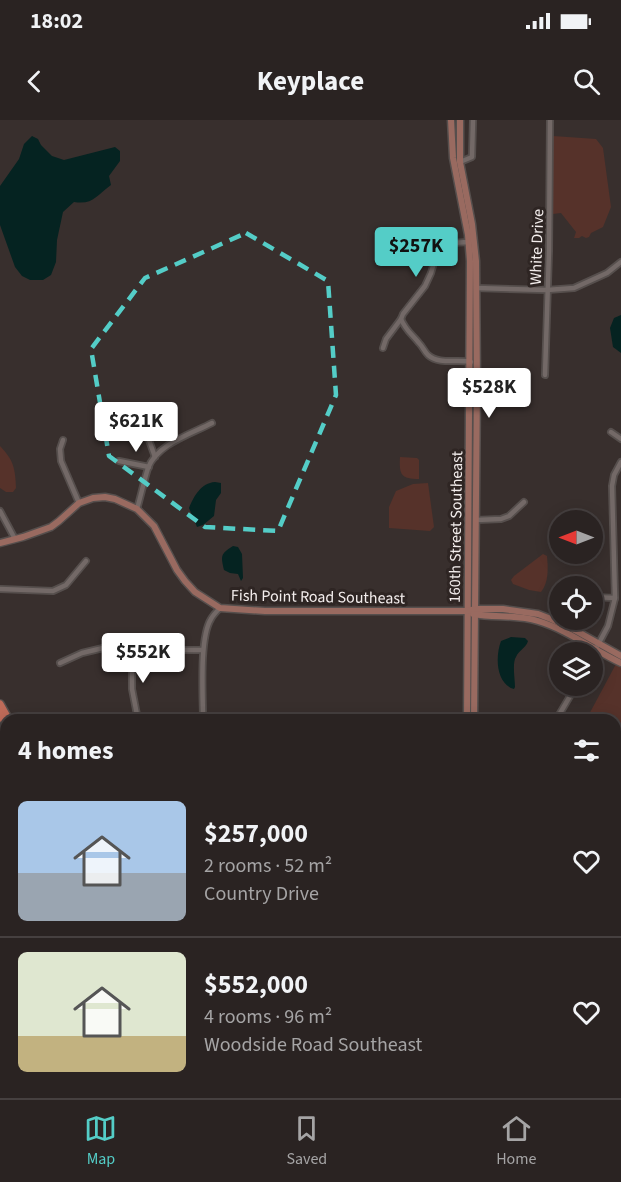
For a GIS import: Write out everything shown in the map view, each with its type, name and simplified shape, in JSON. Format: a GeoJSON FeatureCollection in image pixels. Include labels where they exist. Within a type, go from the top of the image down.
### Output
{"type":"FeatureCollection","features":[{"type":"Feature","properties":{"kind":"street","name":"160th Street Southeast"},"geometry":{"type":"LineString","coordinates":[[452,120],[454,166],[469,242],[476,520],[474,714]]}},
{"type":"Feature","properties":{"kind":"street","name":"160th Street Southeast"},"geometry":{"type":"LineString","coordinates":[[460,120],[460,162],[474,242],[476,288],[467,611],[467,714]]}},
{"type":"Feature","properties":{"kind":"street"},"geometry":{"type":"LineString","coordinates":[[460,162],[472,157],[473,120]]}},
{"type":"Feature","properties":{"kind":"street","name":"White Drive"},"geometry":{"type":"LineString","coordinates":[[545,375],[550,120]]}},
{"type":"Feature","properties":{"kind":"street"},"geometry":{"type":"LineString","coordinates":[[383,348],[386,339],[425,286],[438,249],[450,243],[469,242]]}},
{"type":"Feature","properties":{"kind":"street"},"geometry":{"type":"LineString","coordinates":[[476,288],[547,290],[574,288],[607,273],[621,262]]}},
{"type":"Feature","properties":{"kind":"street"},"geometry":{"type":"LineString","coordinates":[[401,320],[430,357],[441,360],[473,361]]}},
{"type":"Feature","properties":{"kind":"street"},"geometry":{"type":"LineString","coordinates":[[139,406],[155,457]]}},
{"type":"Feature","properties":{"kind":"street"},"geometry":{"type":"LineString","coordinates":[[137,509],[149,467],[159,452],[212,423]]}},
{"type":"Feature","properties":{"kind":"street"},"geometry":{"type":"LineString","coordinates":[[611,432],[621,439]]}},
{"type":"Feature","properties":{"kind":"street"},"geometry":{"type":"LineString","coordinates":[[0,543],[51,527],[79,503],[61,461],[60,449],[63,440]]}},
{"type":"Feature","properties":{"kind":"street"},"geometry":{"type":"LineString","coordinates":[[119,461],[149,467]]}},
{"type":"Feature","properties":{"kind":"street"},"geometry":{"type":"LineString","coordinates":[[600,642],[608,626],[615,598],[612,486],[614,475],[621,462]]}},
{"type":"Feature","properties":{"kind":"street","name":"Fish Point Road Southeast"},"geometry":{"type":"LineString","coordinates":[[79,503],[105,497],[116,499],[137,509],[154,526],[185,581],[195,592],[220,608],[265,611],[476,612],[503,609],[538,614],[551,619],[571,628],[587,642]]}},
{"type":"Feature","properties":{"kind":"street"},"geometry":{"type":"LineString","coordinates":[[476,520],[501,519],[509,516],[524,502]]}},
{"type":"Feature","properties":{"kind":"street"},"geometry":{"type":"LineString","coordinates":[[0,511],[15,539]]}},
{"type":"Feature","properties":{"kind":"street"},"geometry":{"type":"LineString","coordinates":[[0,548],[15,539]]}},
{"type":"Feature","properties":{"kind":"street"},"geometry":{"type":"LineString","coordinates":[[0,589],[53,591],[66,585],[86,561]]}},
{"type":"Feature","properties":{"kind":"street"},"geometry":{"type":"LineString","coordinates":[[603,597],[615,598]]}},
{"type":"Feature","properties":{"kind":"street"},"geometry":{"type":"LineString","coordinates":[[203,714],[205,635],[210,620],[220,608]]}},
{"type":"Feature","properties":{"kind":"street"},"geometry":{"type":"LineString","coordinates":[[60,663],[95,649],[203,650]]}},
{"type":"Feature","properties":{"kind":"street"},"geometry":{"type":"LineString","coordinates":[[132,650],[132,689],[137,714]]}},
{"type":"Feature","properties":{"kind":"street"},"geometry":{"type":"LineString","coordinates":[[603,652],[621,656]]}},
{"type":"Feature","properties":{"kind":"street"},"geometry":{"type":"LineString","coordinates":[[603,654],[621,663]]}},
{"type":"Feature","properties":{"kind":"street"},"geometry":{"type":"LineString","coordinates":[[560,714],[570,696]]}},
{"type":"Feature","properties":{"kind":"highlighted area"},"geometry":{"type":"Polygon","coordinates":[[[246,233],[328,281],[336,395],[278,531],[205,527],[109,456],[91,349],[145,278],[246,233]]]}},
{"type":"Feature","properties":{"kind":"shaded area"},"geometry":{"type":"Polygon","coordinates":[[[553,136],[596,139],[603,148],[611,207],[603,227],[591,233],[589,237],[574,238],[576,232],[561,213],[553,214],[553,136]]]}},
{"type":"Feature","properties":{"kind":"shaded area"},"geometry":{"type":"Polygon","coordinates":[[[0,446],[13,465],[16,488],[13,492],[6,492],[0,488],[0,446]]]}},
{"type":"Feature","properties":{"kind":"shaded area"},"geometry":{"type":"Polygon","coordinates":[[[400,457],[419,460],[419,479],[402,475],[400,457]]]}},
{"type":"Feature","properties":{"kind":"shaded area"},"geometry":{"type":"Polygon","coordinates":[[[428,483],[434,527],[430,531],[389,528],[389,507],[396,491],[413,484],[428,483]]]}},
{"type":"Feature","properties":{"kind":"shaded area"},"geometry":{"type":"Polygon","coordinates":[[[543,554],[547,556],[548,570],[541,592],[513,584],[511,580],[514,576],[543,554]]]}},
{"type":"Feature","properties":{"kind":"shaded area"},"geometry":{"type":"Polygon","coordinates":[[[616,664],[621,666],[621,714],[589,714],[599,696],[603,696],[603,688],[616,664]]]}},
{"type":"Feature","properties":{"kind":"water"},"geometry":{"type":"Polygon","coordinates":[[[32,136],[38,139],[52,156],[64,160],[115,147],[120,151],[120,161],[109,176],[111,185],[94,199],[80,203],[74,202],[63,212],[57,240],[56,262],[51,275],[43,280],[30,280],[22,276],[15,267],[0,225],[0,186],[19,159],[24,144],[32,136]]]}},
{"type":"Feature","properties":{"kind":"water"},"geometry":{"type":"Polygon","coordinates":[[[621,315],[621,353],[613,347],[610,328],[614,318],[621,315]]]}},
{"type":"Feature","properties":{"kind":"water"},"geometry":{"type":"Polygon","coordinates":[[[215,482],[221,483],[221,493],[216,500],[214,516],[197,527],[189,508],[202,488],[215,482]]]}},
{"type":"Feature","properties":{"kind":"water"},"geometry":{"type":"Polygon","coordinates":[[[233,546],[238,547],[242,554],[243,578],[241,581],[238,574],[224,570],[222,556],[233,546]]]}},
{"type":"Feature","properties":{"kind":"water"},"geometry":{"type":"Polygon","coordinates":[[[511,637],[525,638],[528,641],[515,660],[514,689],[508,686],[500,676],[498,662],[501,641],[511,637]]]}}]}
